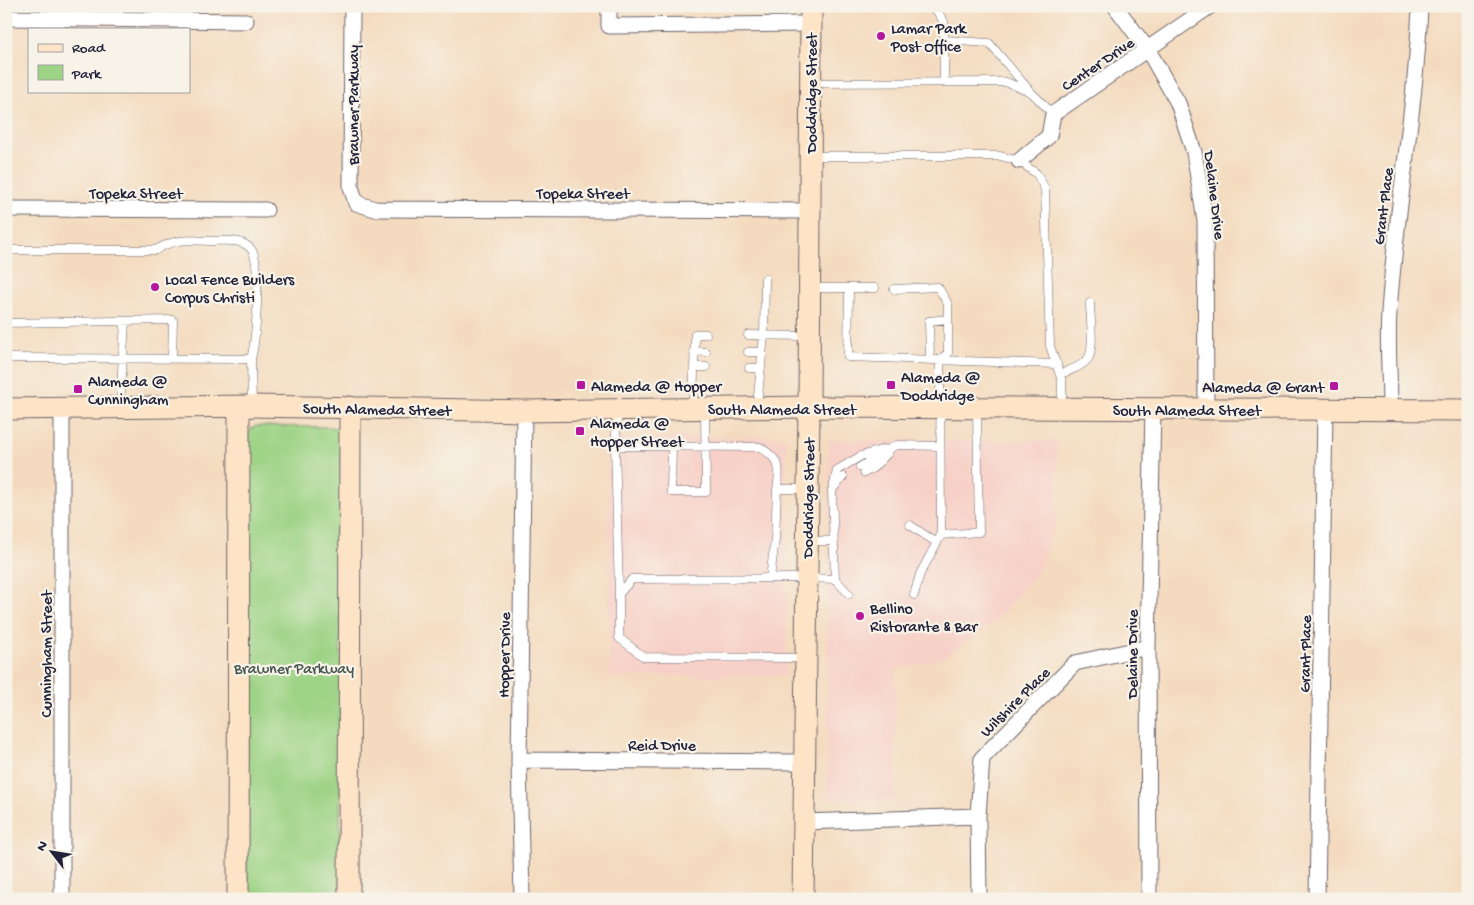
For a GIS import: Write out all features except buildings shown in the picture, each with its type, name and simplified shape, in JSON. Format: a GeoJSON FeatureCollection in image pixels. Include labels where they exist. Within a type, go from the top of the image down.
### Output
{"type":"FeatureCollection","features":[{"type":"Feature","properties":{"kind":"main road","name":"Doddridge Street"},"geometry":{"type":"LineString","coordinates":[[803,899],[811,15]]}},
{"type":"Feature","properties":{"kind":"main road","name":"South Alameda Street"},"geometry":{"type":"LineString","coordinates":[[6,409],[246,406],[524,411],[808,407],[1468,410]]}},
{"type":"Feature","properties":{"kind":"main road"},"geometry":{"type":"LineString","coordinates":[[238,899],[246,406]]}},
{"type":"Feature","properties":{"kind":"main road"},"geometry":{"type":"LineString","coordinates":[[349,899],[350,407]]}},
{"type":"Feature","properties":{"kind":"street","name":"Brawner Parkway"},"geometry":{"type":"LineString","coordinates":[[352,6],[351,187],[356,203]]}},
{"type":"Feature","properties":{"kind":"street"},"geometry":{"type":"LineString","coordinates":[[609,6],[609,26],[811,15]]}},
{"type":"Feature","properties":{"kind":"street","name":"Delaine Drive"},"geometry":{"type":"LineString","coordinates":[[1115,6],[1148,50],[1178,103],[1196,162],[1205,221],[1206,410]]}},
{"type":"Feature","properties":{"kind":"street","name":"Center Drive"},"geometry":{"type":"LineString","coordinates":[[1020,160],[1049,136],[1053,114],[1210,6]]}},
{"type":"Feature","properties":{"kind":"street","name":"Grant Place"},"geometry":{"type":"LineString","coordinates":[[1390,410],[1389,314],[1419,42],[1420,6]]}},
{"type":"Feature","properties":{"kind":"street"},"geometry":{"type":"LineString","coordinates":[[6,18],[246,21]]}},
{"type":"Feature","properties":{"kind":"street","name":"Topeka Street"},"geometry":{"type":"LineString","coordinates":[[356,203],[375,209],[810,211]]}},
{"type":"Feature","properties":{"kind":"street","name":"Topeka Street"},"geometry":{"type":"LineString","coordinates":[[6,209],[266,210]]}},
{"type":"Feature","properties":{"kind":"street","name":"Cunningham Street"},"geometry":{"type":"LineString","coordinates":[[62,409],[62,899]]}},
{"type":"Feature","properties":{"kind":"street","name":"Delaine Drive"},"geometry":{"type":"LineString","coordinates":[[1149,899],[1148,647],[1153,409]]}},
{"type":"Feature","properties":{"kind":"street","name":"Grant Place"},"geometry":{"type":"LineString","coordinates":[[1317,899],[1325,410]]}},
{"type":"Feature","properties":{"kind":"street","name":"Hopper Drive"},"geometry":{"type":"LineString","coordinates":[[522,899],[519,760],[524,411]]}},
{"type":"Feature","properties":{"kind":"street","name":"Wilshire Place"},"geometry":{"type":"LineString","coordinates":[[979,899],[978,816],[982,758],[1075,663],[1148,647]]}},
{"type":"Feature","properties":{"kind":"street","name":"Reid Drive"},"geometry":{"type":"LineString","coordinates":[[519,760],[804,762]]}},
{"type":"Feature","properties":{"kind":"street"},"geometry":{"type":"LineString","coordinates":[[804,822],[978,816]]}},
{"type":"Feature","properties":{"kind":"lane"},"geometry":{"type":"LineString","coordinates":[[927,6],[937,11],[944,22],[944,83]]}},
{"type":"Feature","properties":{"kind":"lane"},"geometry":{"type":"LineString","coordinates":[[944,40],[989,43],[1031,92],[1053,114]]}},
{"type":"Feature","properties":{"kind":"lane"},"geometry":{"type":"LineString","coordinates":[[810,84],[1006,82],[1031,92]]}},
{"type":"Feature","properties":{"kind":"lane"},"geometry":{"type":"LineString","coordinates":[[810,156],[1000,156],[1020,160],[1037,174],[1044,189],[1050,346],[1062,381],[1062,409]]}},
{"type":"Feature","properties":{"kind":"lane"},"geometry":{"type":"LineString","coordinates":[[6,250],[156,250],[174,241],[241,242],[253,250],[256,259],[254,346],[246,406]]}},
{"type":"Feature","properties":{"kind":"lane"},"geometry":{"type":"LineString","coordinates":[[756,408],[764,335],[765,279]]}},
{"type":"Feature","properties":{"kind":"lane"},"geometry":{"type":"LineString","coordinates":[[894,289],[938,287],[948,304],[948,353],[940,360],[939,539],[920,574],[914,595]]}},
{"type":"Feature","properties":{"kind":"lane"},"geometry":{"type":"LineString","coordinates":[[809,288],[875,288]]}},
{"type":"Feature","properties":{"kind":"lane"},"geometry":{"type":"LineString","coordinates":[[848,288],[848,357],[1057,364]]}},
{"type":"Feature","properties":{"kind":"lane"},"geometry":{"type":"LineString","coordinates":[[1060,374],[1073,369],[1088,358],[1091,351],[1090,304]]}},
{"type":"Feature","properties":{"kind":"lane"},"geometry":{"type":"LineString","coordinates":[[930,359],[929,321],[948,319]]}},
{"type":"Feature","properties":{"kind":"lane"},"geometry":{"type":"LineString","coordinates":[[6,323],[173,320],[172,358]]}},
{"type":"Feature","properties":{"kind":"lane"},"geometry":{"type":"LineString","coordinates":[[120,408],[124,321]]}},
{"type":"Feature","properties":{"kind":"lane"},"geometry":{"type":"LineString","coordinates":[[672,446],[671,492],[706,492],[705,446],[694,367],[694,334],[706,334]]}},
{"type":"Feature","properties":{"kind":"lane"},"geometry":{"type":"LineString","coordinates":[[748,335],[809,336]]}},
{"type":"Feature","properties":{"kind":"lane"},"geometry":{"type":"LineString","coordinates":[[694,351],[706,352]]}},
{"type":"Feature","properties":{"kind":"lane"},"geometry":{"type":"LineString","coordinates":[[748,352],[762,352]]}},
{"type":"Feature","properties":{"kind":"lane"},"geometry":{"type":"LineString","coordinates":[[6,358],[251,359]]}},
{"type":"Feature","properties":{"kind":"lane"},"geometry":{"type":"LineString","coordinates":[[694,367],[706,367]]}},
{"type":"Feature","properties":{"kind":"lane"},"geometry":{"type":"LineString","coordinates":[[748,368],[761,368]]}},
{"type":"Feature","properties":{"kind":"lane"},"geometry":{"type":"LineString","coordinates":[[910,525],[939,539],[979,532],[977,408]]}},
{"type":"Feature","properties":{"kind":"lane"},"geometry":{"type":"LineString","coordinates":[[618,410],[615,446],[619,638],[644,657],[805,658]]}},
{"type":"Feature","properties":{"kind":"lane"},"geometry":{"type":"LineString","coordinates":[[615,446],[760,447],[770,454],[777,463],[780,472],[770,578]]}},
{"type":"Feature","properties":{"kind":"lane"},"geometry":{"type":"LineString","coordinates":[[849,594],[835,579],[832,490],[837,470],[861,456],[896,446],[939,446]]}},
{"type":"Feature","properties":{"kind":"lane"},"geometry":{"type":"LineString","coordinates":[[862,470],[896,446]]}},
{"type":"Feature","properties":{"kind":"lane"},"geometry":{"type":"LineString","coordinates":[[832,490],[845,480]]}},
{"type":"Feature","properties":{"kind":"lane"},"geometry":{"type":"LineString","coordinates":[[777,489],[807,489]]}},
{"type":"Feature","properties":{"kind":"lane"},"geometry":{"type":"LineString","coordinates":[[806,541],[833,541]]}},
{"type":"Feature","properties":{"kind":"lane"},"geometry":{"type":"LineString","coordinates":[[619,594],[632,579],[835,579]]}},
{"type":"Feature","properties":{"kind":"shaded area"},"geometry":{"type":"Polygon","coordinates":[[[786,437],[786,676],[609,677],[608,438],[786,437]]]}},
{"type":"Feature","properties":{"kind":"shaded area"},"geometry":{"type":"Polygon","coordinates":[[[829,440],[1057,441],[1057,520],[1038,573],[996,621],[942,658],[896,670],[895,800],[827,800],[829,440]]]}},
{"type":"Feature","properties":{"kind":"green space","name":"Brawner Parkway"},"geometry":{"type":"Polygon","coordinates":[[[256,426],[332,427],[337,428],[341,435],[340,899],[247,899],[248,436],[251,429],[256,426]]]}},
{"type":"Feature","properties":{"kind":"place","name":"Lamar Park Post Office"},"geometry":{"type":"Point","coordinates":[881,36]}},
{"type":"Feature","properties":{"kind":"place","name":"Local Fence Builders Corpus Christi"},"geometry":{"type":"Point","coordinates":[155,287]}},
{"type":"Feature","properties":{"kind":"place","name":"Alameda @ Hopper"},"geometry":{"type":"Point","coordinates":[581,385]}},
{"type":"Feature","properties":{"kind":"place","name":"Alameda @ Doddridge"},"geometry":{"type":"Point","coordinates":[891,385]}},
{"type":"Feature","properties":{"kind":"place","name":"Alameda @ Grant"},"geometry":{"type":"Point","coordinates":[1334,386]}},
{"type":"Feature","properties":{"kind":"place","name":"Alameda @ Cunningham"},"geometry":{"type":"Point","coordinates":[78,389]}},
{"type":"Feature","properties":{"kind":"place","name":"Alameda @ Hopper Street"},"geometry":{"type":"Point","coordinates":[580,431]}},
{"type":"Feature","properties":{"kind":"place","name":"Bellino Ristorante & Bar"},"geometry":{"type":"Point","coordinates":[860,616]}}]}
